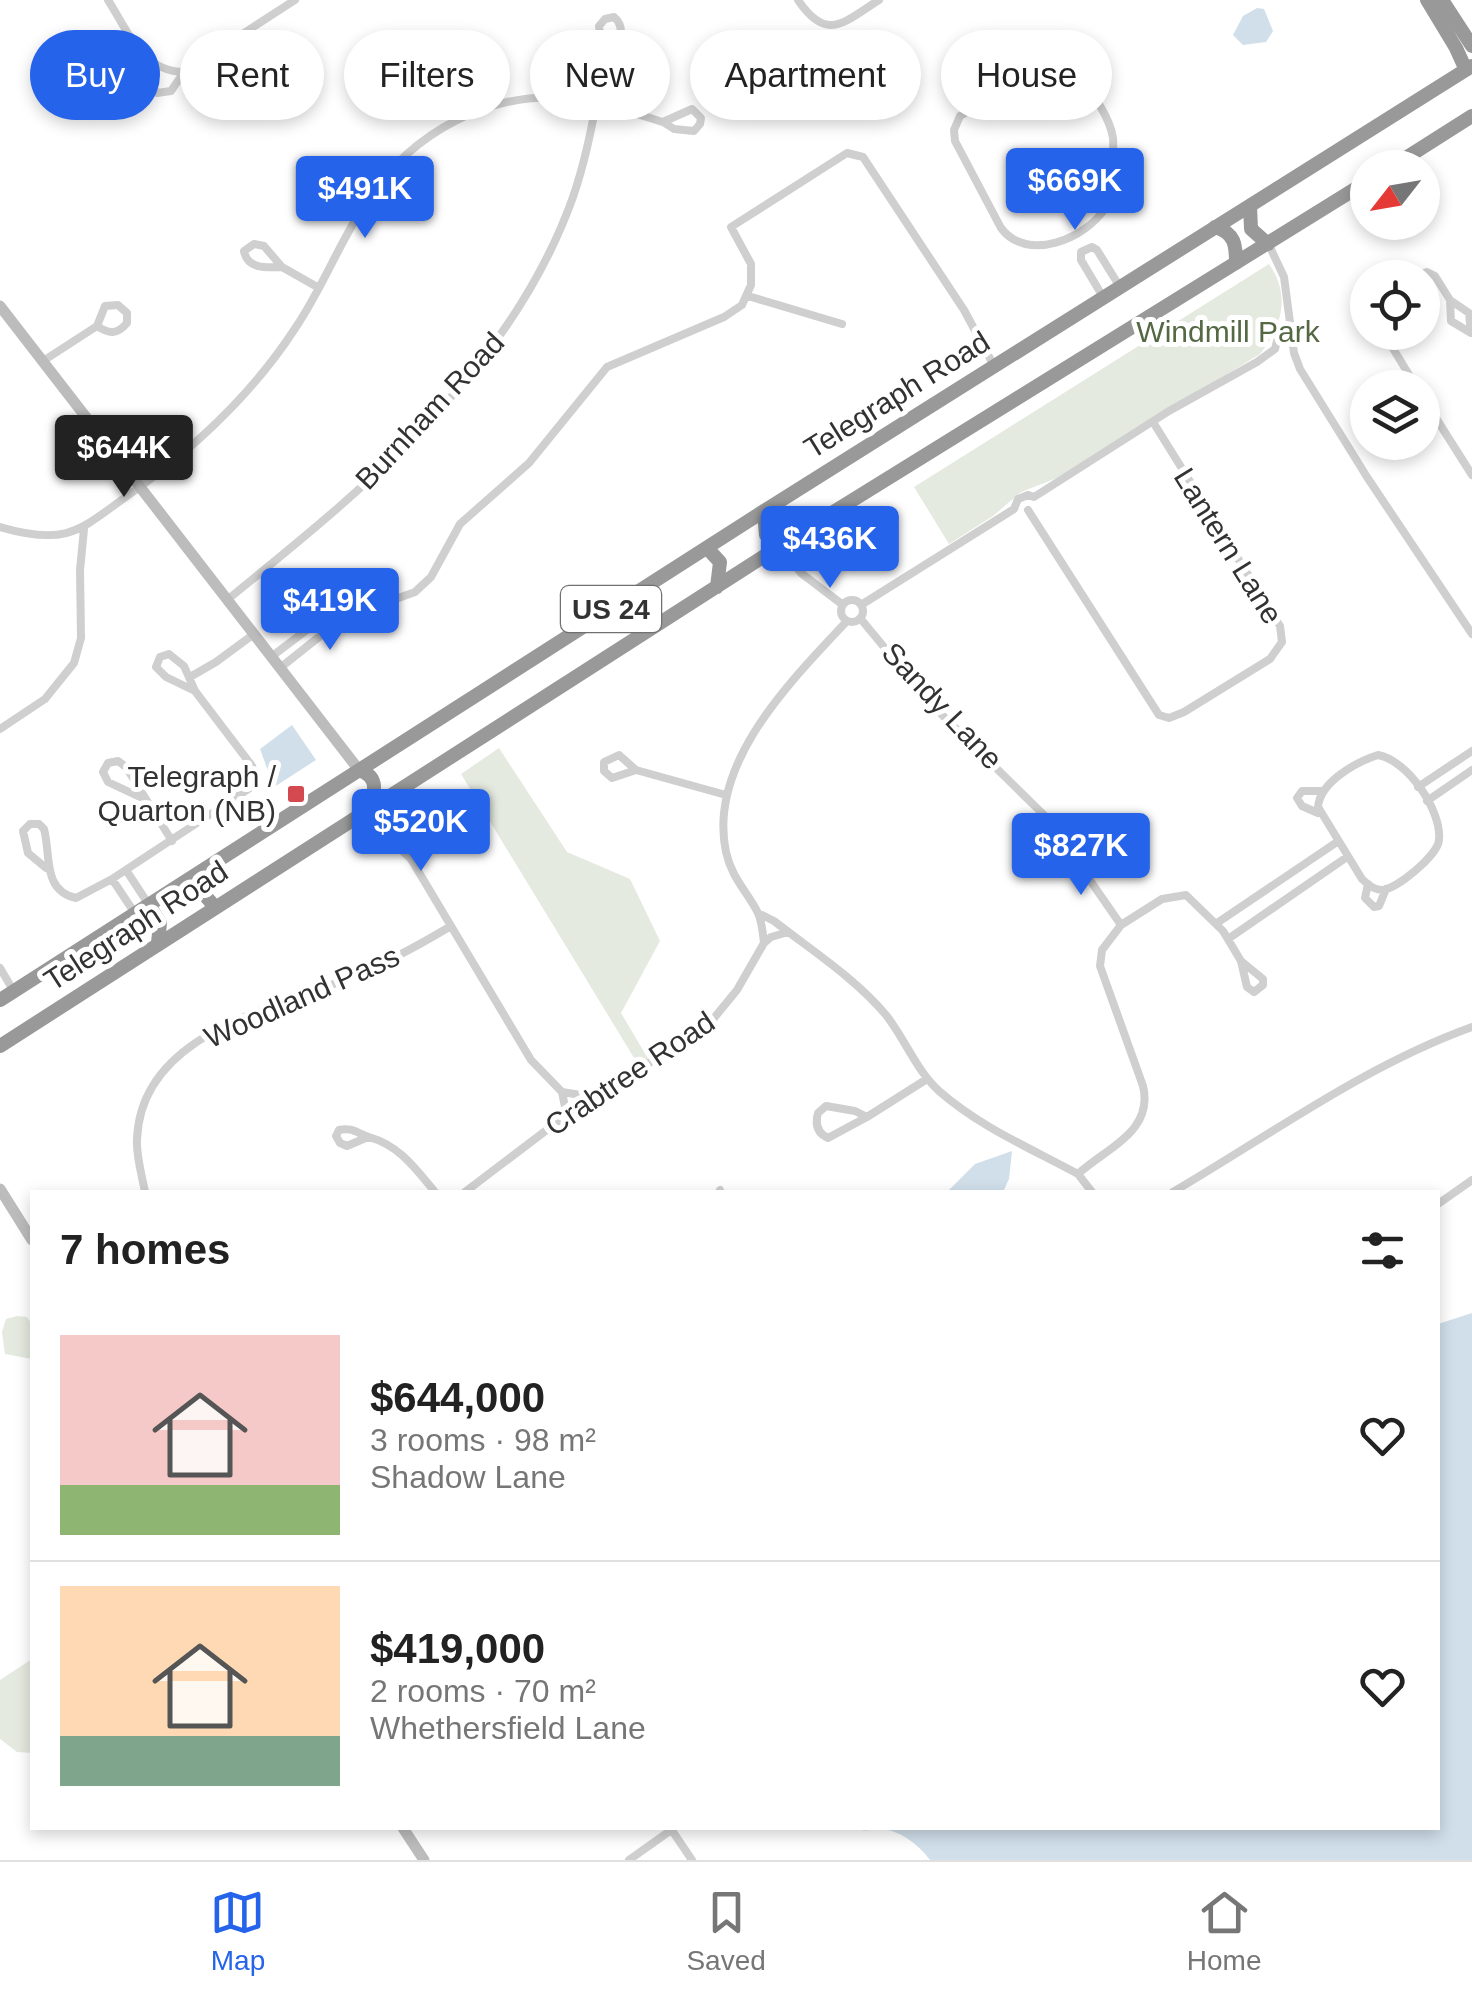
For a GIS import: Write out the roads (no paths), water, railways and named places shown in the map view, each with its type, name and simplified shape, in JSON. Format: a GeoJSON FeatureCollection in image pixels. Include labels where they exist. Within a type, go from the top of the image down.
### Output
{"type":"FeatureCollection","features":[{"type":"Feature","properties":{"kind":"highway"},"geometry":{"type":"LineString","coordinates":[[1426,0],[1469,68]]}},
{"type":"Feature","properties":{"kind":"highway"},"geometry":{"type":"LineString","coordinates":[[1442,0],[1472,46]]}},
{"type":"Feature","properties":{"kind":"highway","name":"Telegraph Road"},"geometry":{"type":"LineString","coordinates":[[0,1000],[764,511],[1469,68]]}},
{"type":"Feature","properties":{"kind":"highway"},"geometry":{"type":"LineString","coordinates":[[1418,150],[1472,116]]}},
{"type":"Feature","properties":{"kind":"highway","name":"Telegraph Road"},"geometry":{"type":"LineString","coordinates":[[0,1046],[716,586],[1350,192]]}},
{"type":"Feature","properties":{"kind":"highway"},"geometry":{"type":"LineString","coordinates":[[1250,206],[1251,229],[1268,244]]}},
{"type":"Feature","properties":{"kind":"highway"},"geometry":{"type":"LineString","coordinates":[[1215,228],[1226,230],[1234,239],[1236,264]]}},
{"type":"Feature","properties":{"kind":"highway"},"geometry":{"type":"LineString","coordinates":[[764,511],[766,535],[780,546]]}},
{"type":"Feature","properties":{"kind":"highway"},"geometry":{"type":"LineString","coordinates":[[707,548],[720,562],[716,586]]}},
{"type":"Feature","properties":{"kind":"highway"},"geometry":{"type":"LineString","coordinates":[[359,770],[371,777],[375,786],[368,810]]}},
{"type":"Feature","properties":{"kind":"highway"},"geometry":{"type":"LineString","coordinates":[[202,871],[202,892],[215,907]]}},
{"type":"Feature","properties":{"kind":"highway"},"geometry":{"type":"LineString","coordinates":[[149,905],[160,924],[158,943]]}},
{"type":"Feature","properties":{"kind":"street"},"geometry":{"type":"LineString","coordinates":[[108,0],[128,30]]}},
{"type":"Feature","properties":{"kind":"street"},"geometry":{"type":"LineString","coordinates":[[249,30],[295,0]]}},
{"type":"Feature","properties":{"kind":"street"},"geometry":{"type":"LineString","coordinates":[[798,0],[818,23],[835,26],[879,0]]}},
{"type":"Feature","properties":{"kind":"street"},"geometry":{"type":"LineString","coordinates":[[614,18],[622,34],[604,64],[600,26],[605,19],[614,18]]}},
{"type":"Feature","properties":{"kind":"street"},"geometry":{"type":"LineString","coordinates":[[1052,51],[1067,58],[1106,120],[1113,139],[1109,200],[1103,211],[1076,233],[1036,246],[1011,240],[985,201],[954,136],[960,116],[987,100],[1014,74],[1052,51]]}},
{"type":"Feature","properties":{"kind":"street"},"geometry":{"type":"LineString","coordinates":[[160,93],[172,91],[180,78]]}},
{"type":"Feature","properties":{"kind":"street"},"geometry":{"type":"LineString","coordinates":[[0,527],[42,536],[84,529],[189,450],[244,395],[284,345],[392,167],[425,139],[473,112],[530,99]]}},
{"type":"Feature","properties":{"kind":"street"},"geometry":{"type":"LineString","coordinates":[[656,120],[690,132],[701,118],[689,108],[663,122]]}},
{"type":"Feature","properties":{"kind":"street","name":"Burnham Road"},"geometry":{"type":"LineString","coordinates":[[227,600],[364,484],[444,405],[500,338],[541,271],[567,212],[593,120]]}},
{"type":"Feature","properties":{"kind":"street"},"geometry":{"type":"LineString","coordinates":[[272,657],[333,610],[406,596],[423,585],[460,524],[529,463],[607,366],[724,317],[742,305],[748,296],[751,264],[731,227],[847,153],[863,157],[964,310],[994,366]]}},
{"type":"Feature","properties":{"kind":"street"},"geometry":{"type":"LineString","coordinates":[[1076,233],[1085,250],[1081,260],[1104,298]]}},
{"type":"Feature","properties":{"kind":"street"},"geometry":{"type":"LineString","coordinates":[[282,266],[253,265],[244,251],[254,244],[264,246],[282,266],[320,288]]}},
{"type":"Feature","properties":{"kind":"street"},"geometry":{"type":"LineString","coordinates":[[1268,244],[1284,277],[1294,353],[1314,394],[1472,634]]}},
{"type":"Feature","properties":{"kind":"street"},"geometry":{"type":"LineString","coordinates":[[1085,250],[1098,250],[1120,287]]}},
{"type":"Feature","properties":{"kind":"street"},"geometry":{"type":"LineString","coordinates":[[1440,286],[1450,300],[1469,313],[1471,334]]}},
{"type":"Feature","properties":{"kind":"street"},"geometry":{"type":"LineString","coordinates":[[748,296],[842,324]]}},
{"type":"Feature","properties":{"kind":"street"},"geometry":{"type":"LineString","coordinates":[[1450,300],[1451,321],[1471,334]]}},
{"type":"Feature","properties":{"kind":"street"},"geometry":{"type":"LineString","coordinates":[[0,306],[359,770]]}},
{"type":"Feature","properties":{"kind":"street"},"geometry":{"type":"LineString","coordinates":[[1034,497],[1245,370],[1274,349],[1290,324]]}},
{"type":"Feature","properties":{"kind":"street"},"geometry":{"type":"LineString","coordinates":[[43,361],[97,326]]}},
{"type":"Feature","properties":{"kind":"street"},"geometry":{"type":"LineString","coordinates":[[1274,349],[1294,353]]}},
{"type":"Feature","properties":{"kind":"street","name":"Lantern Lane"},"geometry":{"type":"LineString","coordinates":[[1028,510],[1163,722],[1270,658],[1287,644],[1280,626],[1153,422]]}},
{"type":"Feature","properties":{"kind":"street"},"geometry":{"type":"LineString","coordinates":[[1440,424],[1472,475]]}},
{"type":"Feature","properties":{"kind":"street"},"geometry":{"type":"LineString","coordinates":[[861,605],[1014,509],[1018,499],[1034,497]]}},
{"type":"Feature","properties":{"kind":"street"},"geometry":{"type":"LineString","coordinates":[[1014,509],[1028,510],[1034,497]]}},
{"type":"Feature","properties":{"kind":"street"},"geometry":{"type":"LineString","coordinates":[[0,729],[45,698],[74,663],[81,638],[84,529]]}},
{"type":"Feature","properties":{"kind":"street"},"geometry":{"type":"LineString","coordinates":[[780,546],[801,573],[843,605]]}},
{"type":"Feature","properties":{"kind":"street"},"geometry":{"type":"LineString","coordinates":[[843,605],[852,600],[861,605]]}},
{"type":"Feature","properties":{"kind":"street"},"geometry":{"type":"LineString","coordinates":[[843,605],[842,614],[847,620]]}},
{"type":"Feature","properties":{"kind":"street"},"geometry":{"type":"LineString","coordinates":[[861,605],[860,618],[847,620],[778,698],[744,753],[726,796],[723,828],[729,863],[758,913],[788,932],[874,1002],[928,1080],[977,1120],[1078,1174],[1090,1190]]}},
{"type":"Feature","properties":{"kind":"street"},"geometry":{"type":"LineString","coordinates":[[280,668],[354,609]]}},
{"type":"Feature","properties":{"kind":"street","name":"Sandy Lane"},"geometry":{"type":"LineString","coordinates":[[860,618],[932,705],[1046,816],[1121,925]]}},
{"type":"Feature","properties":{"kind":"street"},"geometry":{"type":"LineString","coordinates":[[190,677],[254,634]]}},
{"type":"Feature","properties":{"kind":"street"},"geometry":{"type":"LineString","coordinates":[[46,868],[46,834],[39,824],[30,824],[23,831],[25,847],[61,891],[70,897],[85,896],[245,794],[254,781],[252,766],[174,655],[164,654],[157,661],[160,673],[196,691]]}},
{"type":"Feature","properties":{"kind":"street"},"geometry":{"type":"LineString","coordinates":[[1422,794],[1472,751]]}},
{"type":"Feature","properties":{"kind":"street"},"geometry":{"type":"LineString","coordinates":[[1368,884],[1365,898],[1374,907],[1379,906],[1386,889],[1418,868],[1436,850],[1438,829],[1422,794],[1396,762],[1378,755],[1321,791],[1302,791],[1298,798],[1302,806],[1318,813],[1368,884],[1386,889]]}},
{"type":"Feature","properties":{"kind":"street"},"geometry":{"type":"LineString","coordinates":[[142,798],[108,782],[103,772],[108,763],[115,760],[123,764],[172,841]]}},
{"type":"Feature","properties":{"kind":"street"},"geometry":{"type":"LineString","coordinates":[[636,770],[726,796]]}},
{"type":"Feature","properties":{"kind":"street"},"geometry":{"type":"LineString","coordinates":[[1422,794],[1472,770]]}},
{"type":"Feature","properties":{"kind":"street"},"geometry":{"type":"LineString","coordinates":[[1318,813],[1321,791]]}},
{"type":"Feature","properties":{"kind":"street"},"geometry":{"type":"LineString","coordinates":[[383,800],[411,859],[524,1048],[562,1092],[593,1098]]}},
{"type":"Feature","properties":{"kind":"street"},"geometry":{"type":"LineString","coordinates":[[368,810],[411,859]]}},
{"type":"Feature","properties":{"kind":"street"},"geometry":{"type":"LineString","coordinates":[[1217,923],[1342,849]]}},
{"type":"Feature","properties":{"kind":"street"},"geometry":{"type":"LineString","coordinates":[[1228,939],[1342,849]]}},
{"type":"Feature","properties":{"kind":"street"},"geometry":{"type":"LineString","coordinates":[[126,870],[149,905]]}},
{"type":"Feature","properties":{"kind":"street"},"geometry":{"type":"LineString","coordinates":[[112,879],[136,914]]}},
{"type":"Feature","properties":{"kind":"street"},"geometry":{"type":"LineString","coordinates":[[1078,1174],[1130,1134],[1146,1106],[1143,1086],[1100,966],[1102,950],[1121,925],[1162,898],[1186,896],[1217,923],[1241,961]]}},
{"type":"Feature","properties":{"kind":"street"},"geometry":{"type":"LineString","coordinates":[[758,913],[764,944]]}},
{"type":"Feature","properties":{"kind":"street","name":"Woodland Pass"},"geometry":{"type":"LineString","coordinates":[[145,1190],[138,1153],[140,1122],[157,1081],[182,1054],[233,1022],[373,968],[452,926]]}},
{"type":"Feature","properties":{"kind":"street"},"geometry":{"type":"LineString","coordinates":[[764,944],[771,937],[788,932]]}},
{"type":"Feature","properties":{"kind":"street","name":"Crabtree Road"},"geometry":{"type":"LineString","coordinates":[[467,1190],[561,1121],[585,1109],[593,1098],[704,1029],[738,990],[764,944]]}},
{"type":"Feature","properties":{"kind":"street"},"geometry":{"type":"LineString","coordinates":[[1,974],[14,992]]}},
{"type":"Feature","properties":{"kind":"street"},"geometry":{"type":"LineString","coordinates":[[1176,1190],[1373,1069],[1472,1026]]}},
{"type":"Feature","properties":{"kind":"street"},"geometry":{"type":"LineString","coordinates":[[867,1117],[830,1105],[818,1113],[816,1124],[828,1138],[867,1117],[928,1080]]}},
{"type":"Feature","properties":{"kind":"street"},"geometry":{"type":"LineString","coordinates":[[561,1121],[565,1107],[562,1092]]}},
{"type":"Feature","properties":{"kind":"street"},"geometry":{"type":"LineString","coordinates":[[368,1137],[378,1138],[399,1151],[433,1190]]}},
{"type":"Feature","properties":{"kind":"street"},"geometry":{"type":"LineString","coordinates":[[1440,1203],[1472,1180]]}},
{"type":"Feature","properties":{"kind":"street"},"geometry":{"type":"LineString","coordinates":[[0,1189],[30,1236]]}},
{"type":"Feature","properties":{"kind":"street"},"geometry":{"type":"LineString","coordinates":[[404,1830],[424,1860]]}},
{"type":"Feature","properties":{"kind":"street"},"geometry":{"type":"LineString","coordinates":[[629,1860],[669,1830]]}},
{"type":"Feature","properties":{"kind":"street"},"geometry":{"type":"LineString","coordinates":[[673,1830],[692,1860]]}},
{"type":"Feature","properties":{"kind":"place","name":"Telegraph / Quarton (NB)"},"geometry":{"type":"Point","coordinates":[296,794]}},
{"type":"Feature","properties":{"kind":"park label","name":"Windmill Park"},"geometry":{"type":"Point","coordinates":[1228,332]}}]}
